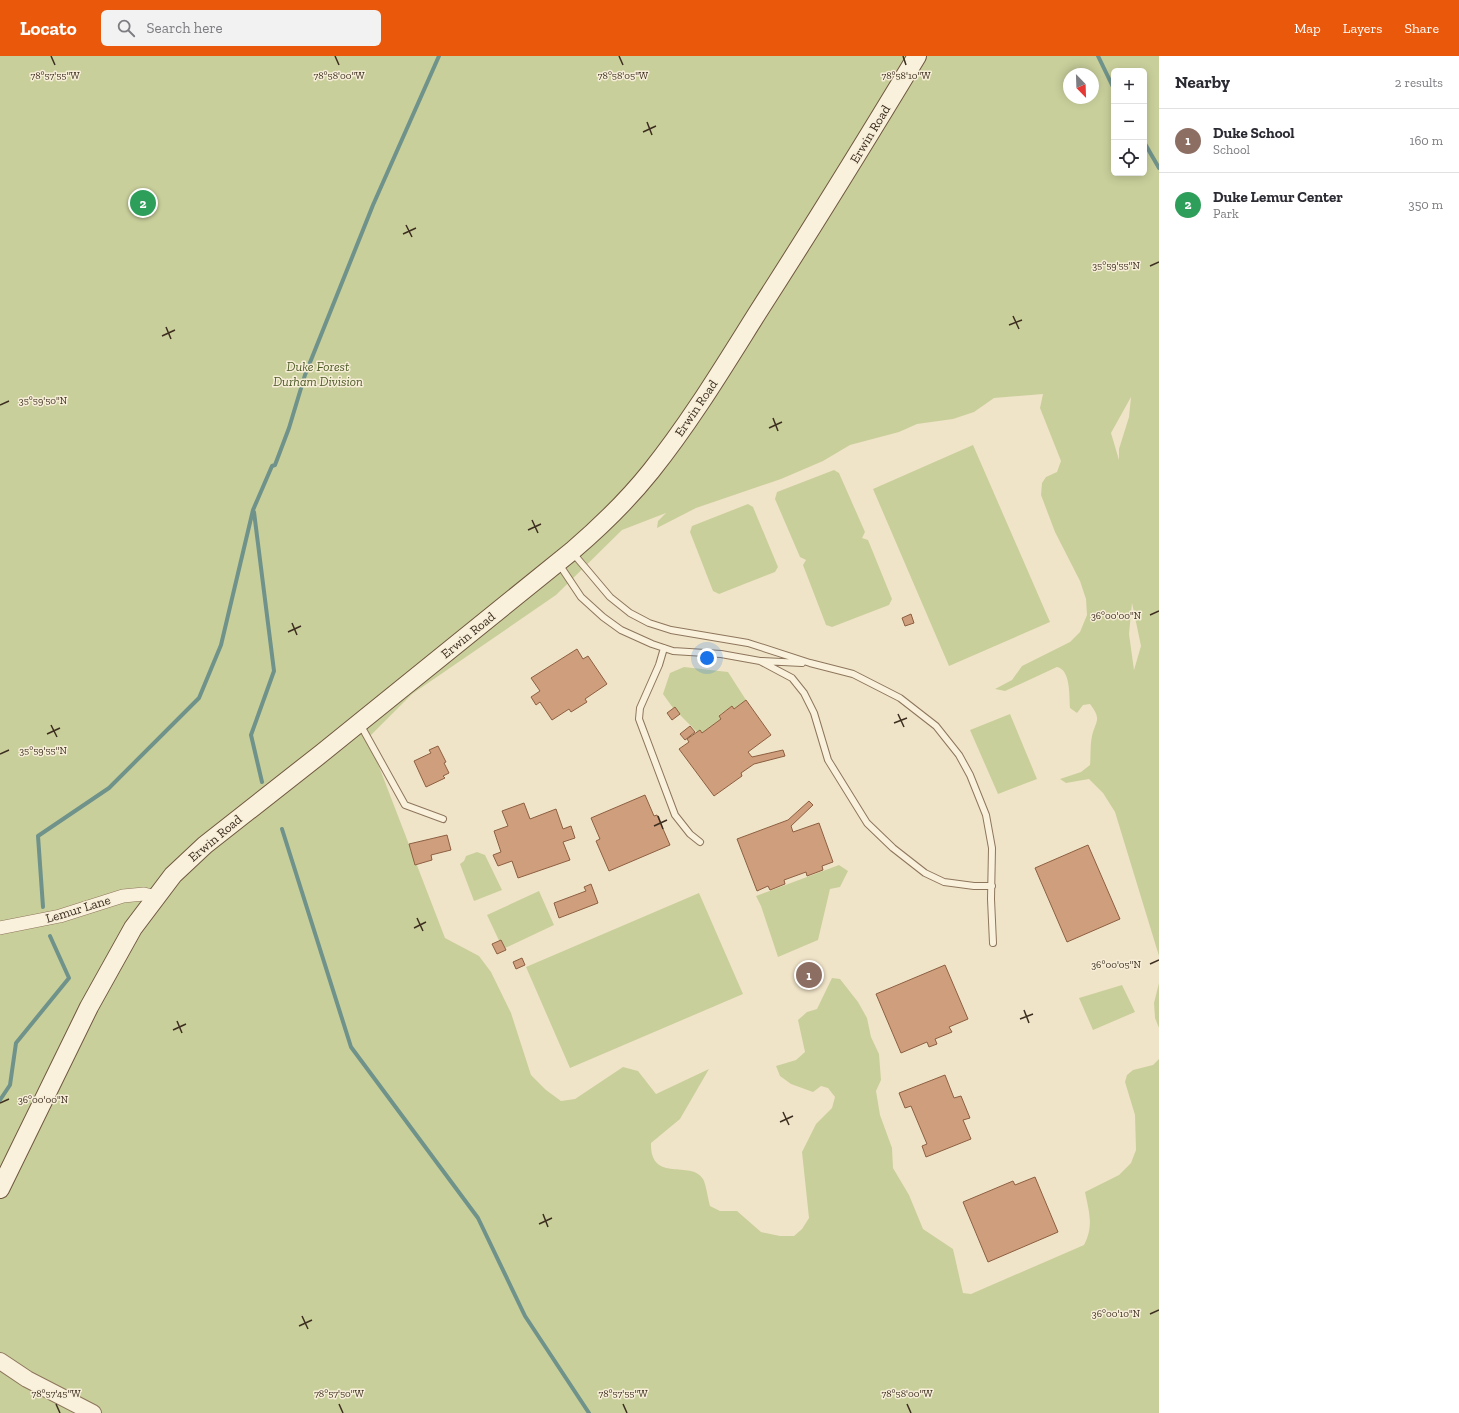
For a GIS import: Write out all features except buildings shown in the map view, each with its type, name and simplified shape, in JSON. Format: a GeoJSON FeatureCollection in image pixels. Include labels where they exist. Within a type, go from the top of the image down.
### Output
{"type":"FeatureCollection","features":[{"type":"Feature","properties":{"kind":"main road","name":"Erwin Road"},"geometry":{"type":"LineString","coordinates":[[0,1188],[115,958],[133,928],[156,897],[188,860],[205,845],[572,552],[635,490],[683,429],[708,392],[817,221],[917,56]]}},
{"type":"Feature","properties":{"kind":"street","name":"Lemur Lane"},"geometry":{"type":"LineString","coordinates":[[0,928],[60,916],[123,896],[144,894],[156,897]]}},
{"type":"Feature","properties":{"kind":"street"},"geometry":{"type":"LineString","coordinates":[[0,1362],[27,1379],[93,1413]]}},
{"type":"Feature","properties":{"kind":"street"},"geometry":{"type":"LineString","coordinates":[[0,1370],[27,1379]]}},
{"type":"Feature","properties":{"kind":"lane"},"geometry":{"type":"LineString","coordinates":[[572,552],[610,597],[630,613],[649,623],[671,630],[748,643],[810,663],[853,674],[900,698],[936,726],[959,755],[970,775],[986,815],[992,848],[991,899],[993,943]]}},
{"type":"Feature","properties":{"kind":"lane"},"geometry":{"type":"LineString","coordinates":[[558,563],[581,596],[603,618],[621,630],[652,644],[673,651],[721,654],[760,661],[810,663]]}},
{"type":"Feature","properties":{"kind":"lane"},"geometry":{"type":"LineString","coordinates":[[664,648],[659,665],[640,708],[639,719],[675,815],[690,834],[700,842]]}},
{"type":"Feature","properties":{"kind":"lane"},"geometry":{"type":"LineString","coordinates":[[760,661],[792,678],[804,693],[814,713],[828,760],[867,823],[893,848],[925,872],[944,882],[974,886],[992,886]]}},
{"type":"Feature","properties":{"kind":"lane"},"geometry":{"type":"LineString","coordinates":[[360,722],[405,805],[443,819]]}},
{"type":"Feature","properties":{"kind":"green space","name":"Duke Forest Durham Division"},"geometry":{"type":"Polygon","coordinates":[[[0,56],[1159,56],[1159,956],[1115,812],[1103,793],[1089,779],[1066,783],[1060,779],[1081,772],[1090,765],[1091,739],[1097,720],[1094,709],[1090,704],[1083,705],[1077,713],[1070,708],[1067,678],[1062,669],[1057,667],[1005,691],[995,689],[1012,680],[1022,666],[1070,642],[1080,632],[1087,615],[1086,599],[1080,581],[1055,532],[1041,495],[1042,483],[1046,477],[1057,472],[1061,461],[1040,408],[1043,394],[994,398],[974,412],[953,419],[917,424],[899,432],[850,445],[823,461],[781,479],[696,508],[657,528],[658,521],[666,513],[622,530],[556,595],[412,694],[368,738],[445,938],[479,956],[491,972],[511,1013],[531,1075],[546,1090],[561,1101],[575,1099],[623,1067],[638,1071],[656,1094],[709,1069],[680,1119],[651,1143],[652,1155],[657,1163],[664,1167],[697,1173],[704,1181],[710,1206],[720,1211],[737,1211],[761,1232],[780,1236],[794,1236],[802,1229],[809,1218],[802,1152],[816,1124],[832,1108],[835,1097],[828,1088],[821,1086],[813,1092],[791,1084],[780,1076],[776,1066],[796,1060],[805,1052],[798,1020],[807,1012],[817,1009],[832,978],[840,979],[858,1002],[867,1018],[871,1037],[879,1054],[881,1080],[876,1091],[880,1115],[892,1148],[893,1168],[909,1195],[923,1229],[953,1249],[963,1293],[971,1294],[1084,1245],[1090,1225],[1085,1192],[1119,1175],[1131,1163],[1136,1150],[1135,1115],[1125,1082],[1127,1075],[1133,1070],[1153,1065],[1159,1059],[1159,1413],[0,1413],[0,56]],[[1131,397],[1111,433],[1119,460],[1119,449],[1129,417],[1131,397]],[[1132,603],[1129,634],[1134,670],[1141,646],[1132,603]]]}},
{"type":"Feature","properties":{"kind":"green space"},"geometry":{"type":"Polygon","coordinates":[[[973,445],[1050,622],[949,666],[873,489],[973,445]]]}},
{"type":"Feature","properties":{"kind":"green space"},"geometry":{"type":"Polygon","coordinates":[[[834,470],[839,473],[865,532],[862,538],[868,540],[892,599],[889,605],[832,627],[826,625],[803,565],[806,560],[800,557],[775,499],[777,492],[834,470]]]}},
{"type":"Feature","properties":{"kind":"green space"},"geometry":{"type":"Polygon","coordinates":[[[748,504],[753,507],[778,567],[775,572],[719,594],[713,591],[690,532],[692,526],[748,504]]]}},
{"type":"Feature","properties":{"kind":"green space"},"geometry":{"type":"Polygon","coordinates":[[[684,667],[728,672],[746,700],[734,709],[732,706],[719,715],[721,719],[702,733],[700,730],[697,732],[673,708],[663,694],[670,673],[684,667]]]}},
{"type":"Feature","properties":{"kind":"green space"},"geometry":{"type":"Polygon","coordinates":[[[1010,714],[1037,779],[998,794],[970,730],[1010,714]]]}},
{"type":"Feature","properties":{"kind":"green space"},"geometry":{"type":"Polygon","coordinates":[[[477,852],[485,855],[502,890],[474,901],[460,864],[464,861],[466,856],[477,852]]]}},
{"type":"Feature","properties":{"kind":"green space"},"geometry":{"type":"Polygon","coordinates":[[[839,865],[848,871],[840,887],[830,889],[818,940],[778,957],[761,906],[756,896],[839,865]]]}},
{"type":"Feature","properties":{"kind":"green space"},"geometry":{"type":"Polygon","coordinates":[[[539,891],[554,925],[503,949],[487,915],[539,891]]]}},
{"type":"Feature","properties":{"kind":"green space"},"geometry":{"type":"Polygon","coordinates":[[[699,893],[743,994],[570,1068],[526,967],[699,893]]]}},
{"type":"Feature","properties":{"kind":"green space"},"geometry":{"type":"Polygon","coordinates":[[[1159,983],[1159,1028],[1155,1018],[1154,1003],[1159,983]]]}},
{"type":"Feature","properties":{"kind":"green space"},"geometry":{"type":"Polygon","coordinates":[[[1122,985],[1135,1012],[1093,1030],[1079,998],[1122,985]]]}},
{"type":"Feature","properties":{"kind":"waterway"},"geometry":{"type":"LineString","coordinates":[[43,907],[38,836],[109,788],[199,698],[221,645],[253,510],[272,466],[275,465],[289,428],[305,375],[373,205],[439,56]]}},
{"type":"Feature","properties":{"kind":"waterway"},"geometry":{"type":"LineString","coordinates":[[1098,56],[1111,83]]}},
{"type":"Feature","properties":{"kind":"waterway"},"geometry":{"type":"LineString","coordinates":[[1147,147],[1159,168]]}},
{"type":"Feature","properties":{"kind":"waterway"},"geometry":{"type":"LineString","coordinates":[[254,512],[274,671],[251,735],[262,782]]}},
{"type":"Feature","properties":{"kind":"waterway"},"geometry":{"type":"LineString","coordinates":[[282,829],[351,1047],[478,1218],[525,1316],[589,1413]]}},
{"type":"Feature","properties":{"kind":"waterway"},"geometry":{"type":"LineString","coordinates":[[0,1100],[10,1085],[16,1043],[69,978],[50,936]]}},
{"type":"Feature","properties":{"kind":"place","name":"Duke Lemur Center"},"geometry":{"type":"Point","coordinates":[143,203]}},
{"type":"Feature","properties":{"kind":"place","name":"Duke School"},"geometry":{"type":"Point","coordinates":[809,975]}}]}
